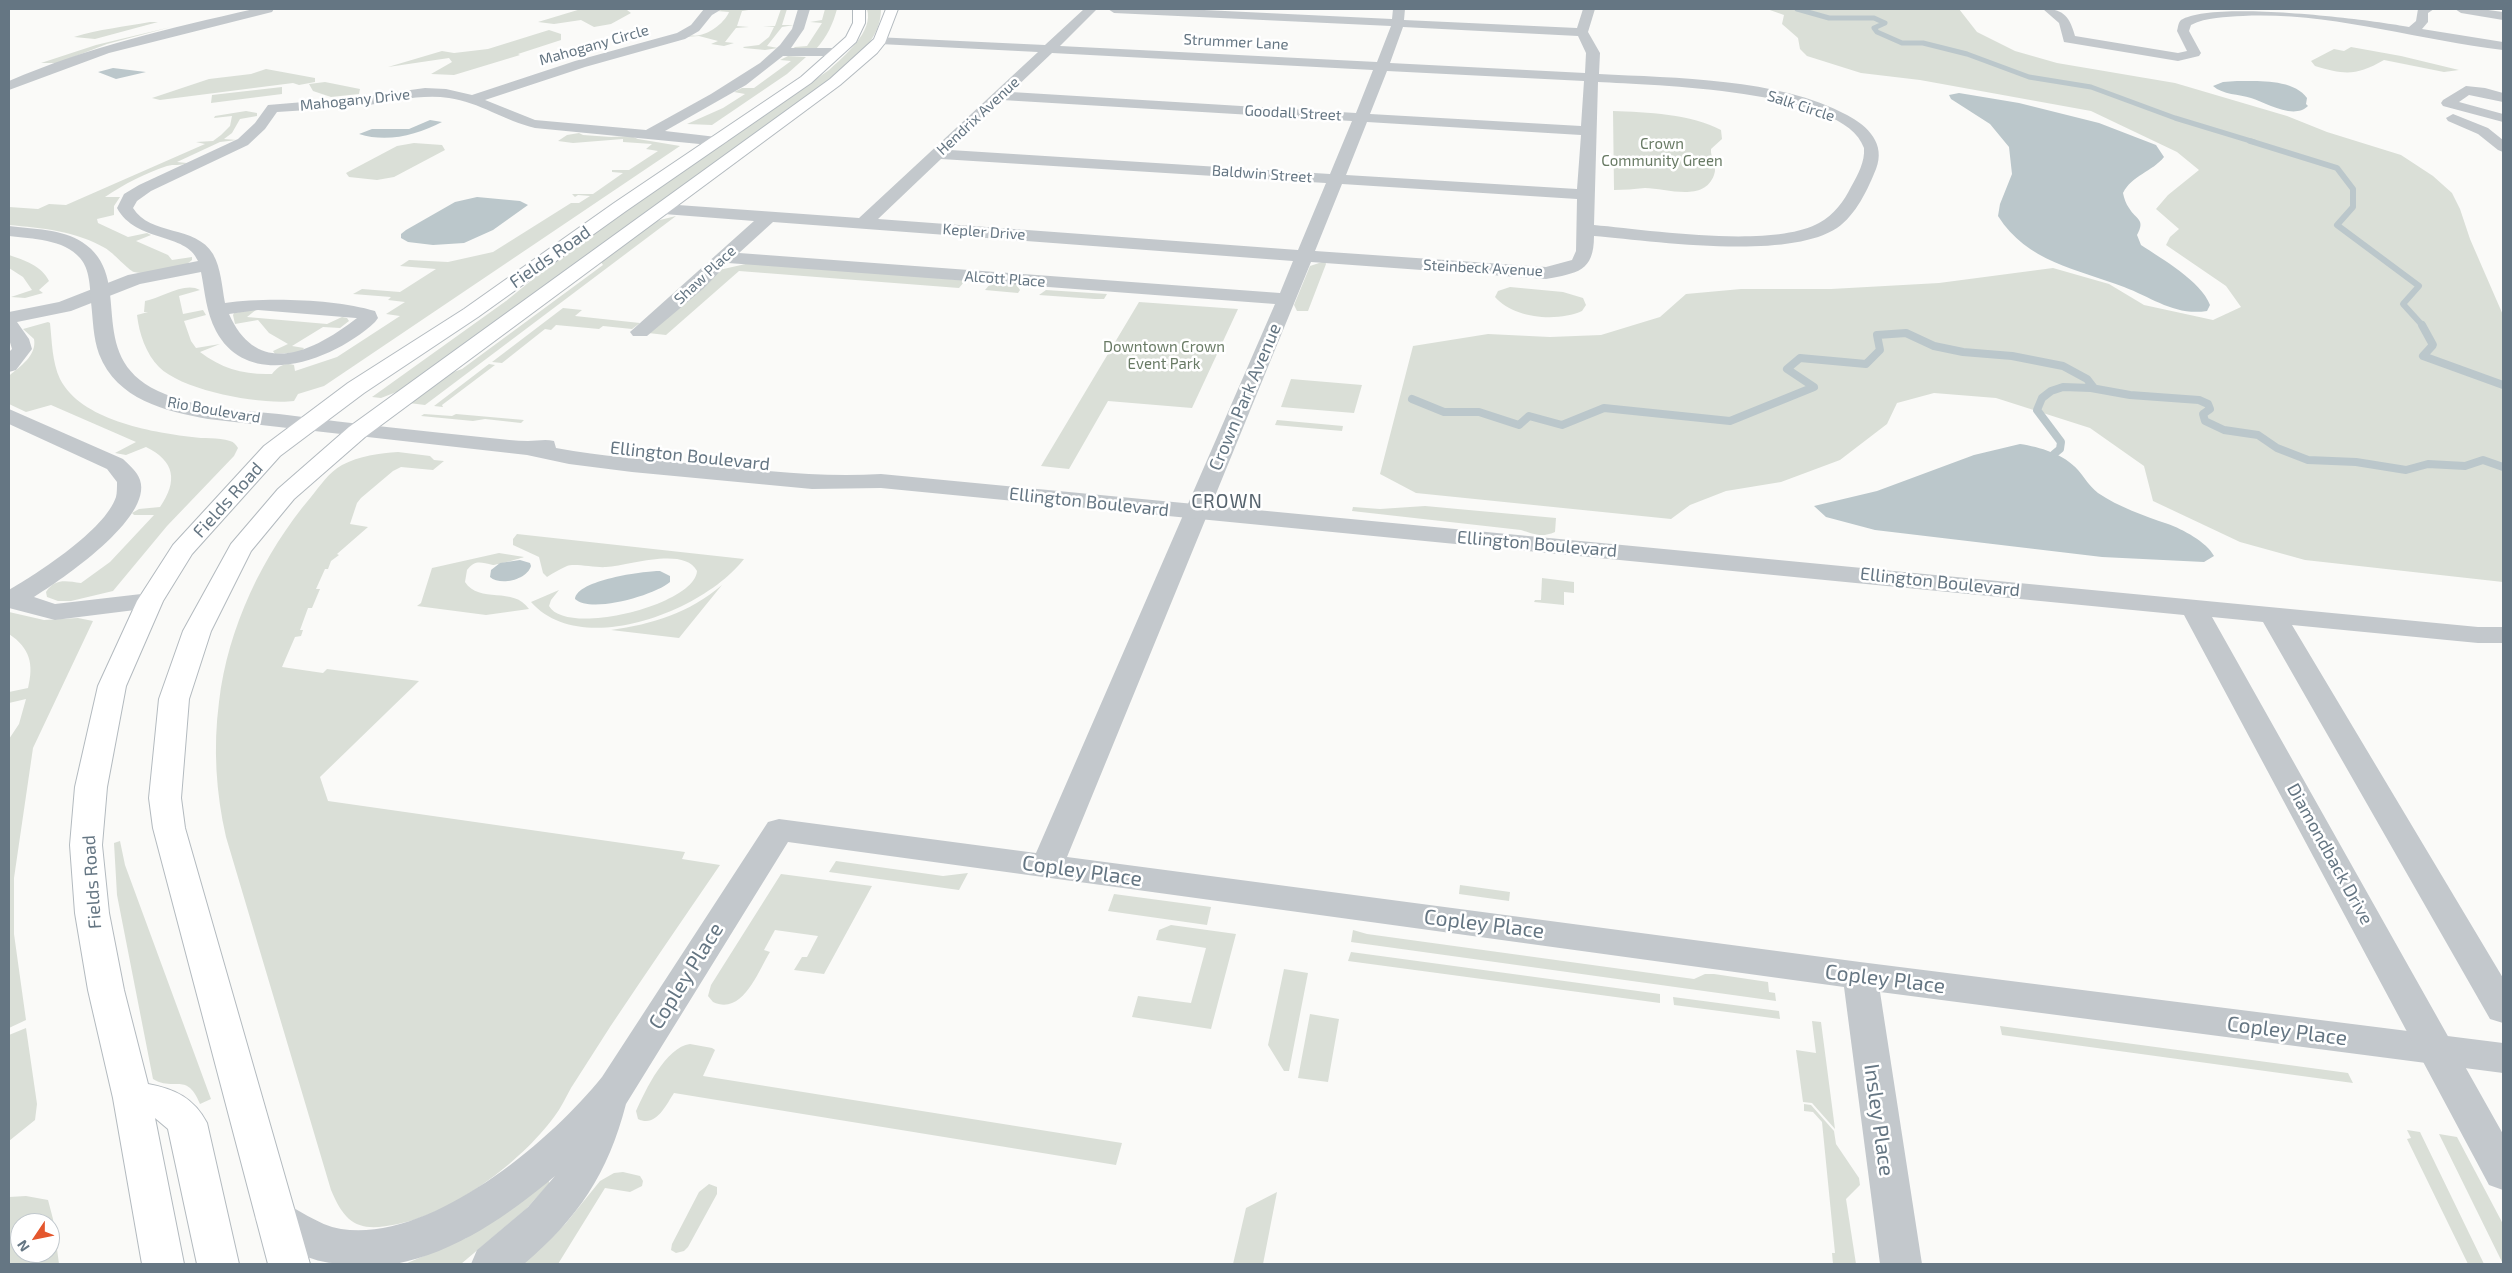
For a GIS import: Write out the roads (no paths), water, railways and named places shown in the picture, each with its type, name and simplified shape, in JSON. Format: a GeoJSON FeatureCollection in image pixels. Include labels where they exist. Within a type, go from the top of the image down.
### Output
{"type":"FeatureCollection","features":[{"type":"Feature","properties":{"kind":"main road","name":"Fields Road"},"geometry":{"type":"LineString","coordinates":[[163,1264],[132,1098],[106,990],[92,913],[86,846],[91,787],[112,686],[150,601],[182,550],[272,451],[356,388],[471,313],[625,204],[806,80],[851,39],[859,23],[859,9]]}},
{"type":"Feature","properties":{"kind":"main road","name":"Fields Road"},"geometry":{"type":"LineString","coordinates":[[289,1264],[169,828],[165,798],[174,699],[197,631],[240,549],[286,494],[357,432],[835,82],[867,56],[880,40],[892,9]]}},
{"type":"Feature","properties":{"kind":"main road"},"geometry":{"type":"LineString","coordinates":[[132,1098],[165,1103],[179,1111],[187,1123],[218,1264]]}},
{"type":"Feature","properties":{"kind":"street"},"geometry":{"type":"LineString","coordinates":[[9,86],[16,75],[97,42],[234,9]]}},
{"type":"Feature","properties":{"kind":"street"},"geometry":{"type":"LineString","coordinates":[[16,75],[117,46],[268,9]]}},
{"type":"Feature","properties":{"kind":"street","name":"Mahogany Circle"},"geometry":{"type":"LineString","coordinates":[[473,99],[565,69],[681,36],[695,28],[708,12],[716,9]]}},
{"type":"Feature","properties":{"kind":"street"},"geometry":{"type":"LineString","coordinates":[[650,134],[712,101],[780,52],[800,28],[804,9]]}},
{"type":"Feature","properties":{"kind":"street","name":"Hendrix Avenue"},"geometry":{"type":"LineString","coordinates":[[864,223],[1092,9]]}},
{"type":"Feature","properties":{"kind":"street"},"geometry":{"type":"LineString","coordinates":[[1114,9],[1399,16],[1582,32],[1589,9]]}},
{"type":"Feature","properties":{"kind":"street"},"geometry":{"type":"LineString","coordinates":[[2049,9],[2065,22],[2069,39],[2178,57],[2194,54],[2192,46],[2183,32],[2185,23],[2207,15],[2281,10],[2337,17],[2412,30],[2431,36],[2503,46]]}},
{"type":"Feature","properties":{"kind":"street"},"geometry":{"type":"LineString","coordinates":[[2412,30],[2422,22],[2422,11],[2428,9]]}},
{"type":"Feature","properties":{"kind":"street"},"geometry":{"type":"LineString","coordinates":[[2461,9],[2503,16]]}},
{"type":"Feature","properties":{"kind":"street"},"geometry":{"type":"LineString","coordinates":[[2495,9],[2503,10]]}},
{"type":"Feature","properties":{"kind":"street"},"geometry":{"type":"LineString","coordinates":[[2186,10],[2207,15]]}},
{"type":"Feature","properties":{"kind":"street"},"geometry":{"type":"LineString","coordinates":[[2392,26],[2399,18],[2397,12]]}},
{"type":"Feature","properties":{"kind":"street","name":"Crown Park Avenue"},"geometry":{"type":"LineString","coordinates":[[1047,866],[1304,256],[1334,178],[1382,66],[1399,16]]}},
{"type":"Feature","properties":{"kind":"street"},"geometry":{"type":"LineString","coordinates":[[184,21],[203,25]]}},
{"type":"Feature","properties":{"kind":"street","name":"Steinbeck Avenue"},"geometry":{"type":"LineString","coordinates":[[1304,256],[1546,272],[1567,269],[1580,263],[1585,252],[1588,131],[1593,53],[1582,32]]}},
{"type":"Feature","properties":{"kind":"street","name":"Strummer Lane"},"geometry":{"type":"LineString","coordinates":[[880,40],[1591,77]]}},
{"type":"Feature","properties":{"kind":"street"},"geometry":{"type":"LineString","coordinates":[[780,52],[838,52]]}},
{"type":"Feature","properties":{"kind":"street","name":"Salk Circle"},"geometry":{"type":"LineString","coordinates":[[1586,230],[1742,242],[1796,236],[1819,230],[1837,221],[1861,183],[1871,160],[1871,144],[1861,131],[1839,117],[1809,105],[1756,91],[1710,84],[1591,77]]}},
{"type":"Feature","properties":{"kind":"street"},"geometry":{"type":"LineString","coordinates":[[2503,98],[2485,92],[2466,90],[2448,103],[2503,118]]}},
{"type":"Feature","properties":{"kind":"street","name":"Mahogany Drive"},"geometry":{"type":"LineString","coordinates":[[217,310],[258,304],[358,312],[368,316],[364,322],[322,350],[301,358],[275,361],[258,358],[233,340],[226,331],[217,310],[203,252],[198,246],[129,217],[125,208],[130,198],[145,188],[243,142],[260,126],[273,108],[351,103],[426,92],[447,93],[473,99],[510,116],[533,123],[574,129],[720,140]]}},
{"type":"Feature","properties":{"kind":"street","name":"Goodall Street"},"geometry":{"type":"LineString","coordinates":[[999,96],[1588,131]]}},
{"type":"Feature","properties":{"kind":"street"},"geometry":{"type":"LineString","coordinates":[[2452,117],[2501,143]]}},
{"type":"Feature","properties":{"kind":"street","name":"Baldwin Street"},"geometry":{"type":"LineString","coordinates":[[939,154],[1586,195]]}},
{"type":"Feature","properties":{"kind":"street","name":"Kepler Drive"},"geometry":{"type":"LineString","coordinates":[[664,209],[1304,256]]}},
{"type":"Feature","properties":{"kind":"street","name":"Shaw Place"},"geometry":{"type":"LineString","coordinates":[[640,332],[697,284],[723,257],[770,216]]}},
{"type":"Feature","properties":{"kind":"street","name":"Rio Boulevard"},"geometry":{"type":"LineString","coordinates":[[9,231],[46,236],[76,246],[91,257],[96,270],[100,293],[106,350],[112,366],[122,378],[135,387],[158,400],[184,407],[306,425]]}},
{"type":"Feature","properties":{"kind":"street"},"geometry":{"type":"LineString","coordinates":[[9,245],[53,255],[96,270]]}},
{"type":"Feature","properties":{"kind":"street","name":"Alcott Place"},"geometry":{"type":"LineString","coordinates":[[723,257],[1286,299]]}},
{"type":"Feature","properties":{"kind":"street"},"geometry":{"type":"LineString","coordinates":[[9,304],[63,294],[138,291],[208,271]]}},
{"type":"Feature","properties":{"kind":"street"},"geometry":{"type":"LineString","coordinates":[[9,318],[64,307],[100,293]]}},
{"type":"Feature","properties":{"kind":"street"},"geometry":{"type":"LineString","coordinates":[[9,324],[19,339],[22,349],[9,366]]}},
{"type":"Feature","properties":{"kind":"street"},"geometry":{"type":"LineString","coordinates":[[9,416],[115,464],[127,476],[129,483],[126,502],[119,514],[91,542],[52,575],[11,599]]}},
{"type":"Feature","properties":{"kind":"street","name":"Ellington Boulevard"},"geometry":{"type":"LineString","coordinates":[[306,425],[357,432],[527,448],[563,458],[748,476],[845,485],[881,481],[2193,607]]}},
{"type":"Feature","properties":{"kind":"street"},"geometry":{"type":"LineString","coordinates":[[11,599],[35,608],[55,612],[150,601]]}},
{"type":"Feature","properties":{"kind":"street"},"geometry":{"type":"LineString","coordinates":[[2193,607],[2478,635],[2503,635]]}},
{"type":"Feature","properties":{"kind":"street","name":"Diamondback Drive"},"geometry":{"type":"LineString","coordinates":[[2193,607],[2503,1172]]}},
{"type":"Feature","properties":{"kind":"street"},"geometry":{"type":"LineString","coordinates":[[2272,614],[2503,1009]]}},
{"type":"Feature","properties":{"kind":"street","name":"Copley Place"},"geometry":{"type":"LineString","coordinates":[[276,1218],[311,1241],[343,1249],[368,1250],[387,1248],[427,1235],[459,1221],[501,1194],[558,1149],[609,1097],[779,830],[1860,976],[2503,1058]]}},
{"type":"Feature","properties":{"kind":"street","name":"Insley Place"},"geometry":{"type":"LineString","coordinates":[[1860,976],[1901,1264]]}},
{"type":"Feature","properties":{"kind":"street","name":"Copley Place"},"geometry":{"type":"LineString","coordinates":[[492,1264],[543,1219],[570,1188],[584,1166],[596,1139],[609,1097]]}},
{"type":"Feature","properties":{"kind":"waterway"},"geometry":{"type":"LineString","coordinates":[[1797,9],[1829,18],[1874,18],[1885,23],[1874,28],[1877,32],[1902,43],[1923,43],[1967,54],[2029,77],[2091,87],[2175,118],[2254,142]]}},
{"type":"Feature","properties":{"kind":"waterway"},"geometry":{"type":"LineString","coordinates":[[2250,141],[2337,168],[2353,189],[2353,207],[2337,225],[2419,286],[2403,304],[2423,326]]}},
{"type":"Feature","properties":{"kind":"waterway"},"geometry":{"type":"LineString","coordinates":[[2422,325],[2433,345],[2423,356],[2503,385]]}},
{"type":"Feature","properties":{"kind":"waterway"},"geometry":{"type":"LineString","coordinates":[[1412,399],[1444,412],[1479,412],[1519,425],[1529,416],[1562,425],[1604,408],[1730,421],[1814,387],[1787,369],[1800,358],[1866,364],[1880,350],[1877,335],[1906,333],[1934,346],[1963,352],[2012,356],[2063,366],[2087,379],[2094,388]]}},
{"type":"Feature","properties":{"kind":"waterway"},"geometry":{"type":"LineString","coordinates":[[2054,454],[2060,449],[2061,442],[2037,410],[2042,398],[2051,391],[2063,387],[2091,388],[2130,395],[2199,400],[2208,404],[2210,409],[2203,414],[2205,421],[2224,430],[2258,435],[2277,448],[2308,460],[2356,462],[2406,470],[2428,464],[2465,466],[2483,460],[2503,467]]}},
{"type":"Feature","properties":{"kind":"district","name":"CROWN"},"geometry":{"type":"Point","coordinates":[1227,502]}},
{"type":"Feature","properties":{"kind":"park label","name":"Crown Community Green"},"geometry":{"type":"Point","coordinates":[1662,152]}},
{"type":"Feature","properties":{"kind":"park label","name":"Downtown Crown Event Park"},"geometry":{"type":"Point","coordinates":[1164,356]}}]}
